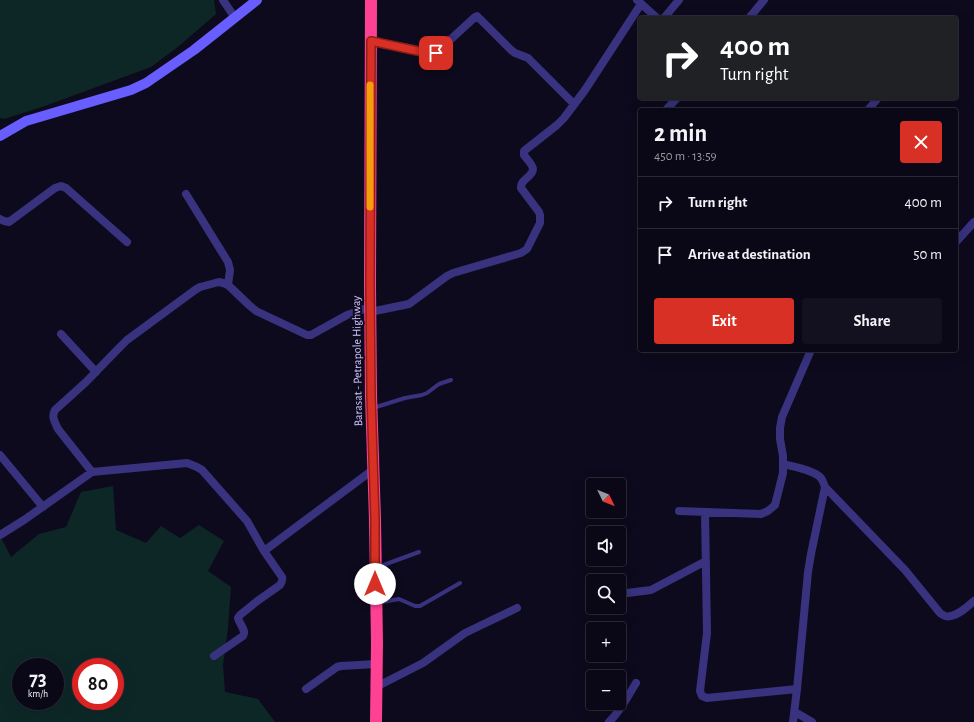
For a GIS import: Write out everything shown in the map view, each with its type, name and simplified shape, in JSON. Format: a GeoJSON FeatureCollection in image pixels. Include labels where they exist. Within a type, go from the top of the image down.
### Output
{"type":"FeatureCollection","features":[{"type":"Feature","properties":{"kind":"highway","name":"Barasat - Petrapole Highway"},"geometry":{"type":"LineString","coordinates":[[371,0],[370,310],[376,603],[376,722]]}},
{"type":"Feature","properties":{"kind":"street"},"geometry":{"type":"LineString","coordinates":[[223,0],[235,18]]}},
{"type":"Feature","properties":{"kind":"street"},"geometry":{"type":"LineString","coordinates":[[0,136],[26,121],[138,87],[146,83],[194,50],[257,0]]}},
{"type":"Feature","properties":{"kind":"street"},"geometry":{"type":"LineString","coordinates":[[666,16],[679,0]]}},
{"type":"Feature","properties":{"kind":"street"},"geometry":{"type":"LineString","coordinates":[[751,16],[764,0]]}},
{"type":"Feature","properties":{"kind":"street"},"geometry":{"type":"LineString","coordinates":[[92,472],[58,428],[53,415],[55,410],[96,372],[127,340],[200,287],[219,282],[228,285],[256,311],[306,335],[311,335],[347,315],[409,304],[453,272],[521,253],[527,249],[541,218],[539,212],[520,186],[521,183],[533,172],[533,167],[524,155],[524,151],[564,118],[639,2],[655,16]]}},
{"type":"Feature","properties":{"kind":"street"},"geometry":{"type":"LineString","coordinates":[[371,41],[435,54],[477,16],[511,50],[528,58],[574,104]]}},
{"type":"Feature","properties":{"kind":"street"},"geometry":{"type":"LineString","coordinates":[[668,108],[675,100]]}},
{"type":"Feature","properties":{"kind":"street"},"geometry":{"type":"LineString","coordinates":[[870,108],[876,100]]}},
{"type":"Feature","properties":{"kind":"street"},"geometry":{"type":"LineString","coordinates":[[0,219],[9,222],[55,188],[61,186],[66,188],[127,242]]}},
{"type":"Feature","properties":{"kind":"street"},"geometry":{"type":"LineString","coordinates":[[186,194],[228,262],[230,270],[228,285]]}},
{"type":"Feature","properties":{"kind":"street"},"geometry":{"type":"LineString","coordinates":[[958,240],[974,222]]}},
{"type":"Feature","properties":{"kind":"street"},"geometry":{"type":"LineString","coordinates":[[60,334],[96,372]]}},
{"type":"Feature","properties":{"kind":"street"},"geometry":{"type":"LineString","coordinates":[[679,511],[761,514],[768,511],[775,504],[783,473],[780,433],[782,416],[810,352]]}},
{"type":"Feature","properties":{"kind":"street"},"geometry":{"type":"LineString","coordinates":[[0,455],[43,507]]}},
{"type":"Feature","properties":{"kind":"street"},"geometry":{"type":"LineString","coordinates":[[0,535],[92,472],[187,463],[197,466],[247,521],[264,551],[283,579],[280,585],[240,615],[238,621],[245,634],[214,656]]}},
{"type":"Feature","properties":{"kind":"street"},"geometry":{"type":"LineString","coordinates":[[783,464],[814,473],[824,482],[825,487],[808,572],[793,722]]}},
{"type":"Feature","properties":{"kind":"street"},"geometry":{"type":"LineString","coordinates":[[264,551],[374,469]]}},
{"type":"Feature","properties":{"kind":"street"},"geometry":{"type":"LineString","coordinates":[[825,487],[905,570],[945,616],[952,616],[958,613],[974,601]]}},
{"type":"Feature","properties":{"kind":"street"},"geometry":{"type":"LineString","coordinates":[[705,512],[707,633],[700,691],[702,696],[706,698],[797,689]]}},
{"type":"Feature","properties":{"kind":"street"},"geometry":{"type":"LineString","coordinates":[[626,593],[651,590],[706,561]]}},
{"type":"Feature","properties":{"kind":"street"},"geometry":{"type":"LineString","coordinates":[[376,686],[423,663],[465,633],[517,608]]}},
{"type":"Feature","properties":{"kind":"street"},"geometry":{"type":"LineString","coordinates":[[306,689],[337,667],[376,664]]}},
{"type":"Feature","properties":{"kind":"street"},"geometry":{"type":"LineString","coordinates":[[609,722],[619,711],[636,683]]}},
{"type":"Feature","properties":{"kind":"street"},"geometry":{"type":"LineString","coordinates":[[794,712],[812,722]]}},
{"type":"Feature","properties":{"kind":"lane"},"geometry":{"type":"LineString","coordinates":[[372,409],[402,398],[422,395],[440,383],[451,380]]}},
{"type":"Feature","properties":{"kind":"lane"},"geometry":{"type":"LineString","coordinates":[[375,568],[419,552]]}},
{"type":"Feature","properties":{"kind":"lane"},"geometry":{"type":"LineString","coordinates":[[376,603],[399,599],[416,606],[420,606],[460,582]]}},
{"type":"Feature","properties":{"kind":"green space"},"geometry":{"type":"Polygon","coordinates":[[[0,0],[214,0],[216,14],[179,46],[151,67],[42,107],[4,119],[0,118],[0,0]]]}},
{"type":"Feature","properties":{"kind":"green space"},"geometry":{"type":"Polygon","coordinates":[[[113,486],[116,530],[146,543],[161,526],[180,538],[199,525],[224,541],[208,571],[231,587],[223,665],[225,692],[258,699],[275,722],[0,722],[0,536],[11,557],[39,534],[66,527],[81,492],[113,486]]]}},
{"type":"Feature","properties":{"kind":"slow traffic"},"geometry":{"type":"LineString","coordinates":[[370,85],[370,207]]}},
{"type":"Feature","properties":{"kind":"route"},"geometry":{"type":"LineString","coordinates":[[375,584],[370,285],[371,41],[432,54],[436,53]]}}]}
